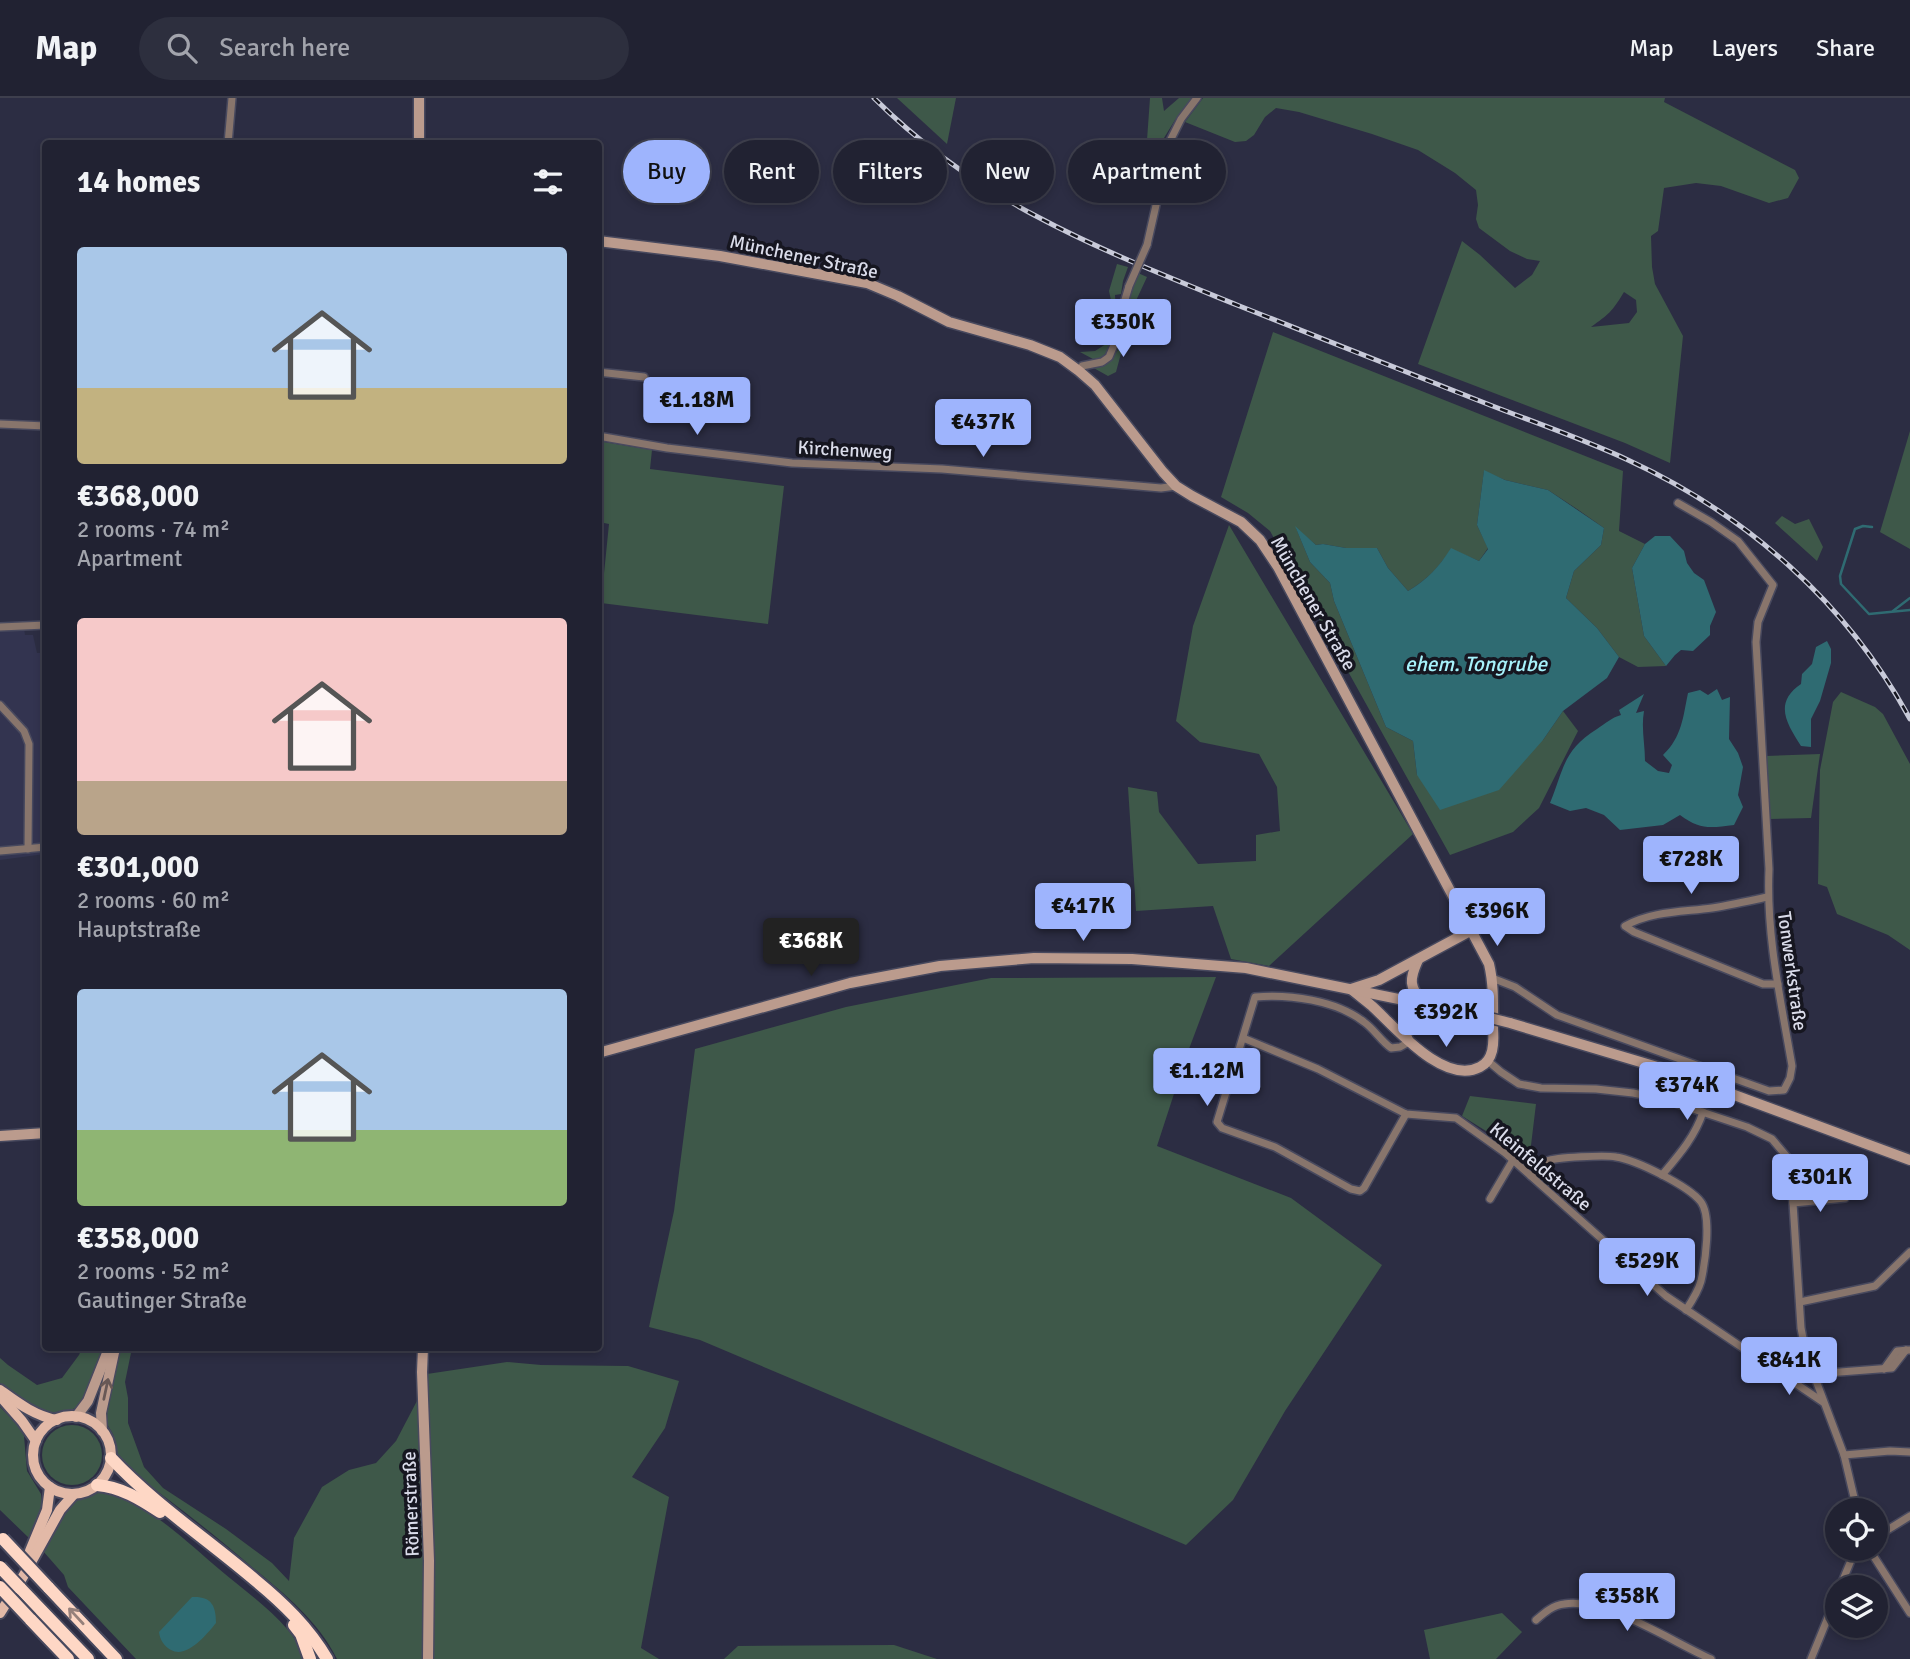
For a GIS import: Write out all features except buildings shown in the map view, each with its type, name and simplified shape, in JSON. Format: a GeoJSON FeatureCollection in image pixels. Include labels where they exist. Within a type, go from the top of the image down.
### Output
{"type":"FeatureCollection","features":[{"type":"Feature","properties":{"kind":"highway"},"geometry":{"type":"LineString","coordinates":[[111,1458],[142,1489],[226,1555],[291,1611],[327,1659]]}},
{"type":"Feature","properties":{"kind":"highway"},"geometry":{"type":"LineString","coordinates":[[97,1485],[123,1490],[146,1503],[223,1559],[290,1619],[301,1634],[310,1659]]}},
{"type":"Feature","properties":{"kind":"highway"},"geometry":{"type":"LineString","coordinates":[[2,1538],[116,1659]]}},
{"type":"Feature","properties":{"kind":"highway"},"geometry":{"type":"LineString","coordinates":[[0,1567],[88,1659]]}},
{"type":"Feature","properties":{"kind":"highway"},"geometry":{"type":"LineString","coordinates":[[0,1587],[68,1659]]}},
{"type":"Feature","properties":{"kind":"main road"},"geometry":{"type":"LineString","coordinates":[[0,1390],[44,1418],[57,1420],[76,1417],[91,1422],[102,1431],[110,1448],[109,1469],[97,1485],[86,1492],[61,1493],[41,1478],[35,1467],[33,1454],[36,1441],[48,1425],[57,1420]]}},
{"type":"Feature","properties":{"kind":"main road"},"geometry":{"type":"LineString","coordinates":[[0,1396],[22,1420],[36,1441]]}},
{"type":"Feature","properties":{"kind":"main road"},"geometry":{"type":"LineString","coordinates":[[0,1602],[32,1549],[47,1510],[50,1487]]}},
{"type":"Feature","properties":{"kind":"main road"},"geometry":{"type":"LineString","coordinates":[[0,1613],[60,1510],[74,1494]]}},
{"type":"Feature","properties":{"kind":"street"},"geometry":{"type":"LineString","coordinates":[[228,140],[232,98]]}},
{"type":"Feature","properties":{"kind":"street"},"geometry":{"type":"LineString","coordinates":[[419,98],[419,140]]}},
{"type":"Feature","properties":{"kind":"street"},"geometry":{"type":"LineString","coordinates":[[1079,371],[1082,366],[1102,362],[1109,357],[1129,286],[1147,245],[1171,139],[1197,98]]}},
{"type":"Feature","properties":{"kind":"street","name":"Münchener Straße"},"geometry":{"type":"LineString","coordinates":[[602,241],[720,256],[867,283],[949,322],[1030,345],[1060,357],[1079,371],[1114,407],[1175,486],[1241,522],[1260,540],[1278,567],[1489,964],[1492,978]]}},
{"type":"Feature","properties":{"kind":"street"},"geometry":{"type":"LineString","coordinates":[[602,372],[644,377]]}},
{"type":"Feature","properties":{"kind":"street"},"geometry":{"type":"LineString","coordinates":[[0,424],[42,426]]}},
{"type":"Feature","properties":{"kind":"street","name":"Kirchenweg"},"geometry":{"type":"LineString","coordinates":[[602,437],[667,448],[792,463],[942,469],[1161,488],[1175,486]]}},
{"type":"Feature","properties":{"kind":"street","name":"Tonwerkstraße"},"geometry":{"type":"LineString","coordinates":[[1492,978],[1515,987],[1557,1015],[1769,1091],[1779,1092],[1787,1087],[1792,1066],[1769,925],[1769,869],[1756,642],[1758,622],[1773,585],[1738,541],[1678,503]]}},
{"type":"Feature","properties":{"kind":"street"},"geometry":{"type":"LineString","coordinates":[[0,627],[42,625]]}},
{"type":"Feature","properties":{"kind":"street"},"geometry":{"type":"LineString","coordinates":[[0,705],[24,731],[29,744],[28,849]]}},
{"type":"Feature","properties":{"kind":"street"},"geometry":{"type":"LineString","coordinates":[[0,851],[42,847]]}},
{"type":"Feature","properties":{"kind":"street"},"geometry":{"type":"LineString","coordinates":[[1768,897],[1711,908],[1670,912],[1637,919],[1625,926],[1763,984],[1777,984]]}},
{"type":"Feature","properties":{"kind":"street"},"geometry":{"type":"LineString","coordinates":[[1351,989],[1379,980],[1471,931]]}},
{"type":"Feature","properties":{"kind":"street"},"geometry":{"type":"LineString","coordinates":[[602,1052],[850,984],[940,966],[1034,958],[1132,959],[1246,968],[1510,1023],[1664,1069],[1910,1160]]}},
{"type":"Feature","properties":{"kind":"street"},"geometry":{"type":"LineString","coordinates":[[1418,960],[1411,983],[1412,990],[1423,1004]]}},
{"type":"Feature","properties":{"kind":"street"},"geometry":{"type":"LineString","coordinates":[[1351,989],[1409,1042],[1436,1061],[1463,1071],[1484,1065],[1494,1045],[1492,978]]}},
{"type":"Feature","properties":{"kind":"street"},"geometry":{"type":"LineString","coordinates":[[1406,1114],[1360,1191],[1351,1189],[1275,1147],[1222,1128],[1217,1122],[1255,997],[1296,997],[1323,1003],[1365,1022],[1391,1048],[1409,1042]]}},
{"type":"Feature","properties":{"kind":"street"},"geometry":{"type":"LineString","coordinates":[[1409,1042],[1405,1035],[1407,1018],[1423,1004]]}},
{"type":"Feature","properties":{"kind":"street","name":"Kleinfeldstraße"},"geometry":{"type":"LineString","coordinates":[[1243,1038],[1318,1069],[1406,1114],[1456,1118],[1505,1153],[1666,1296],[1823,1402]]}},
{"type":"Feature","properties":{"kind":"street"},"geometry":{"type":"LineString","coordinates":[[1488,1061],[1519,1084],[1541,1088],[1596,1089],[1663,1099],[1747,1127],[1772,1139],[1788,1158],[1801,1328],[1806,1354],[1844,1455],[1854,1498]]}},
{"type":"Feature","properties":{"kind":"street"},"geometry":{"type":"LineString","coordinates":[[1662,1175],[1682,1152],[1703,1112]]}},
{"type":"Feature","properties":{"kind":"street"},"geometry":{"type":"LineString","coordinates":[[0,1136],[42,1133]]}},
{"type":"Feature","properties":{"kind":"street"},"geometry":{"type":"LineString","coordinates":[[1531,1176],[1547,1161],[1615,1156],[1662,1175],[1695,1196],[1705,1210],[1706,1237],[1701,1283],[1686,1310]]}},
{"type":"Feature","properties":{"kind":"street"},"geometry":{"type":"LineString","coordinates":[[1490,1199],[1513,1160]]}},
{"type":"Feature","properties":{"kind":"street"},"geometry":{"type":"LineString","coordinates":[[1793,1203],[1845,1198]]}},
{"type":"Feature","properties":{"kind":"street"},"geometry":{"type":"LineString","coordinates":[[1800,1302],[1875,1286],[1910,1252]]}},
{"type":"Feature","properties":{"kind":"street"},"geometry":{"type":"LineString","coordinates":[[1814,1374],[1892,1368],[1908,1350]]}},
{"type":"Feature","properties":{"kind":"street"},"geometry":{"type":"LineString","coordinates":[[76,1417],[88,1401],[108,1351]]}},
{"type":"Feature","properties":{"kind":"street"},"geometry":{"type":"LineString","coordinates":[[102,1431],[101,1413],[114,1351]]}},
{"type":"Feature","properties":{"kind":"street","name":"Römerstraße"},"geometry":{"type":"LineString","coordinates":[[423,1351],[429,1550],[428,1659]]}},
{"type":"Feature","properties":{"kind":"street"},"geometry":{"type":"LineString","coordinates":[[1844,1455],[1910,1452]]}},
{"type":"Feature","properties":{"kind":"street"},"geometry":{"type":"LineString","coordinates":[[1888,1529],[1910,1516]]}},
{"type":"Feature","properties":{"kind":"street"},"geometry":{"type":"LineString","coordinates":[[1878,1561],[1910,1613]]}},
{"type":"Feature","properties":{"kind":"street"},"geometry":{"type":"LineString","coordinates":[[1536,1620],[1546,1611],[1565,1603],[1592,1606],[1622,1615],[1710,1659]]}},
{"type":"Feature","properties":{"kind":"street"},"geometry":{"type":"LineString","coordinates":[[1811,1659],[1825,1624]]}},
{"type":"Feature","properties":{"kind":"shaded area"},"geometry":{"type":"Polygon","coordinates":[[[897,98],[956,98],[947,144],[947,140],[943,140],[897,98]]]}},
{"type":"Feature","properties":{"kind":"shaded area"},"geometry":{"type":"Polygon","coordinates":[[[1150,98],[1162,98],[1164,111],[1179,98],[1192,98],[1163,140],[1147,140],[1150,98]]]}},
{"type":"Feature","properties":{"kind":"shaded area"},"geometry":{"type":"Polygon","coordinates":[[[1203,98],[1665,98],[1664,102],[1795,170],[1799,178],[1788,198],[1769,203],[1721,186],[1696,183],[1664,188],[1658,231],[1651,236],[1652,267],[1655,284],[1683,336],[1670,463],[1625,443],[1418,364],[1462,241],[1515,288],[1532,275],[1540,261],[1527,259],[1510,251],[1479,228],[1476,219],[1476,190],[1455,173],[1418,150],[1299,112],[1276,108],[1265,117],[1254,135],[1246,141],[1235,142],[1185,122],[1203,98]],[[1624,292],[1610,312],[1591,327],[1629,323],[1637,312],[1636,300],[1624,292]]]}},
{"type":"Feature","properties":{"kind":"shaded area"},"geometry":{"type":"Polygon","coordinates":[[[1117,264],[1128,267],[1121,294],[1115,295],[1110,349],[1101,358],[1093,359],[1080,352],[1095,351],[1106,344],[1104,330],[1112,305],[1109,291],[1117,264]]]}},
{"type":"Feature","properties":{"kind":"shaded area"},"geometry":{"type":"Polygon","coordinates":[[[1138,273],[1147,277],[1134,305],[1116,372],[1108,376],[1092,367],[1109,362],[1118,350],[1131,287],[1138,273]]]}},
{"type":"Feature","properties":{"kind":"shaded area"},"geometry":{"type":"Polygon","coordinates":[[[1273,332],[1623,471],[1619,531],[1645,544],[1632,568],[1644,636],[1666,666],[1638,667],[1619,657],[1597,628],[1566,598],[1574,571],[1601,545],[1604,528],[1548,490],[1505,480],[1484,471],[1477,525],[1488,548],[1479,561],[1451,549],[1432,573],[1408,591],[1388,568],[1377,548],[1316,545],[1296,528],[1310,562],[1330,583],[1334,601],[1386,727],[1413,741],[1417,775],[1543,740],[1563,711],[1578,731],[1539,808],[1513,832],[1450,855],[1270,531],[1248,513],[1221,497],[1273,332]]]}},
{"type":"Feature","properties":{"kind":"shaded area"},"geometry":{"type":"Polygon","coordinates":[[[1910,431],[1910,549],[1880,532],[1910,431]]]}},
{"type":"Feature","properties":{"kind":"shaded area"},"geometry":{"type":"Polygon","coordinates":[[[602,442],[652,450],[650,469],[784,486],[768,624],[602,603],[609,524],[602,523],[602,442]]]}},
{"type":"Feature","properties":{"kind":"shaded area"},"geometry":{"type":"Polygon","coordinates":[[[1782,516],[1795,524],[1809,519],[1823,547],[1817,561],[1775,523],[1782,516]]]}},
{"type":"Feature","properties":{"kind":"shaded area"},"geometry":{"type":"Polygon","coordinates":[[[1229,525],[1413,834],[1269,966],[1231,959],[1213,906],[1136,911],[1128,787],[1157,792],[1159,812],[1198,864],[1256,861],[1256,835],[1280,831],[1277,787],[1259,754],[1200,742],[1176,721],[1193,626],[1229,525]]]}},
{"type":"Feature","properties":{"kind":"shaded area"},"geometry":{"type":"Polygon","coordinates":[[[0,628],[24,628],[25,635],[33,635],[37,653],[42,653],[42,854],[0,860],[0,628]]]}},
{"type":"Feature","properties":{"kind":"shaded area"},"geometry":{"type":"Polygon","coordinates":[[[1841,692],[1875,707],[1883,714],[1910,764],[1910,950],[1888,935],[1837,914],[1827,887],[1818,884],[1820,770],[1833,702],[1841,692]]]}},
{"type":"Feature","properties":{"kind":"shaded area"},"geometry":{"type":"Polygon","coordinates":[[[1820,754],[1811,818],[1769,819],[1766,756],[1820,754]]]}},
{"type":"Feature","properties":{"kind":"shaded area"},"geometry":{"type":"Polygon","coordinates":[[[1216,977],[1157,1146],[1291,1198],[1382,1265],[1285,1411],[1233,1500],[1186,1545],[700,1340],[649,1327],[674,1211],[695,1049],[846,1007],[991,978],[1216,977]]]}},
{"type":"Feature","properties":{"kind":"shaded area"},"geometry":{"type":"Polygon","coordinates":[[[1470,1096],[1536,1104],[1528,1170],[1486,1131],[1462,1116],[1470,1096]]]}},
{"type":"Feature","properties":{"kind":"shaded area"},"geometry":{"type":"Polygon","coordinates":[[[81,1351],[103,1351],[84,1401],[79,1407],[49,1413],[19,1399],[0,1383],[0,1358],[37,1385],[62,1378],[81,1351]]]}},
{"type":"Feature","properties":{"kind":"shaded area"},"geometry":{"type":"Polygon","coordinates":[[[118,1351],[131,1351],[125,1382],[128,1423],[144,1467],[163,1488],[226,1529],[272,1563],[289,1581],[294,1538],[322,1487],[349,1470],[376,1463],[396,1441],[418,1399],[427,1374],[507,1362],[628,1366],[679,1381],[665,1428],[632,1477],[669,1497],[641,1648],[659,1659],[337,1659],[311,1620],[289,1598],[180,1508],[134,1474],[119,1458],[105,1414],[118,1351]]]}},
{"type":"Feature","properties":{"kind":"shaded area"},"geometry":{"type":"Polygon","coordinates":[[[0,1407],[20,1427],[24,1436],[27,1471],[41,1494],[42,1505],[29,1538],[0,1510],[0,1407]]]}},
{"type":"Feature","properties":{"kind":"shaded area"},"geometry":{"type":"Polygon","coordinates":[[[72,1425],[89,1430],[97,1438],[102,1455],[97,1472],[89,1480],[72,1485],[55,1480],[47,1472],[42,1455],[47,1438],[55,1430],[72,1425]]]}},
{"type":"Feature","properties":{"kind":"shaded area"},"geometry":{"type":"Polygon","coordinates":[[[104,1491],[149,1512],[255,1598],[291,1633],[302,1659],[136,1659],[68,1587],[64,1575],[43,1551],[67,1507],[74,1500],[104,1491]]]}},
{"type":"Feature","properties":{"kind":"shaded area"},"geometry":{"type":"Polygon","coordinates":[[[1502,1613],[1522,1632],[1496,1659],[1430,1659],[1424,1630],[1502,1613]]]}},
{"type":"Feature","properties":{"kind":"shaded area"},"geometry":{"type":"Polygon","coordinates":[[[894,1645],[937,1659],[724,1659],[738,1646],[894,1645]]]}},
{"type":"Feature","properties":{"kind":"water","name":"ehem. Tongrube"},"geometry":{"type":"Polygon","coordinates":[[[1484,470],[1505,480],[1548,490],[1604,528],[1601,545],[1574,571],[1566,598],[1597,628],[1619,657],[1607,678],[1563,711],[1543,740],[1499,790],[1440,810],[1417,775],[1413,741],[1386,727],[1334,601],[1330,583],[1310,562],[1295,526],[1316,545],[1377,548],[1388,568],[1408,591],[1432,573],[1451,548],[1479,561],[1488,549],[1477,525],[1484,470]]]}},
{"type":"Feature","properties":{"kind":"water"},"geometry":{"type":"Polygon","coordinates":[[[1655,536],[1670,536],[1684,551],[1687,563],[1694,573],[1704,580],[1716,612],[1710,626],[1710,635],[1693,651],[1681,650],[1666,666],[1644,636],[1632,568],[1645,544],[1655,536]]]}},
{"type":"Feature","properties":{"kind":"water"},"geometry":{"type":"Polygon","coordinates":[[[1827,641],[1831,649],[1831,663],[1820,701],[1811,719],[1811,747],[1801,746],[1787,722],[1785,706],[1792,691],[1801,684],[1802,674],[1812,664],[1816,647],[1827,641]]]}},
{"type":"Feature","properties":{"kind":"water"},"geometry":{"type":"Polygon","coordinates":[[[1717,689],[1722,700],[1730,697],[1729,739],[1743,767],[1738,795],[1743,807],[1734,825],[1706,827],[1680,815],[1663,825],[1620,830],[1604,815],[1586,808],[1570,811],[1550,803],[1566,761],[1577,745],[1621,715],[1619,710],[1644,694],[1636,713],[1644,711],[1645,761],[1658,771],[1669,773],[1672,765],[1663,755],[1678,734],[1688,693],[1700,690],[1708,695],[1717,689]]]}},
{"type":"Feature","properties":{"kind":"water"},"geometry":{"type":"Polygon","coordinates":[[[192,1597],[204,1598],[211,1603],[216,1623],[190,1648],[177,1652],[171,1650],[160,1638],[159,1632],[192,1597]]]}},
{"type":"Feature","properties":{"kind":"waterway"},"geometry":{"type":"LineString","coordinates":[[1872,527],[1855,529],[1840,576],[1841,584],[1869,614],[1910,610]]}},
{"type":"Feature","properties":{"kind":"waterway"},"geometry":{"type":"LineString","coordinates":[[1893,611],[1910,598]]}},
{"type":"Feature","properties":{"kind":"railway"},"geometry":{"type":"LineString","coordinates":[[874,98],[914,135],[956,167],[1045,221],[1138,264],[1237,305],[1594,445],[1672,482],[1713,507],[1790,567],[1856,637],[1885,677],[1910,719]]}}]}
